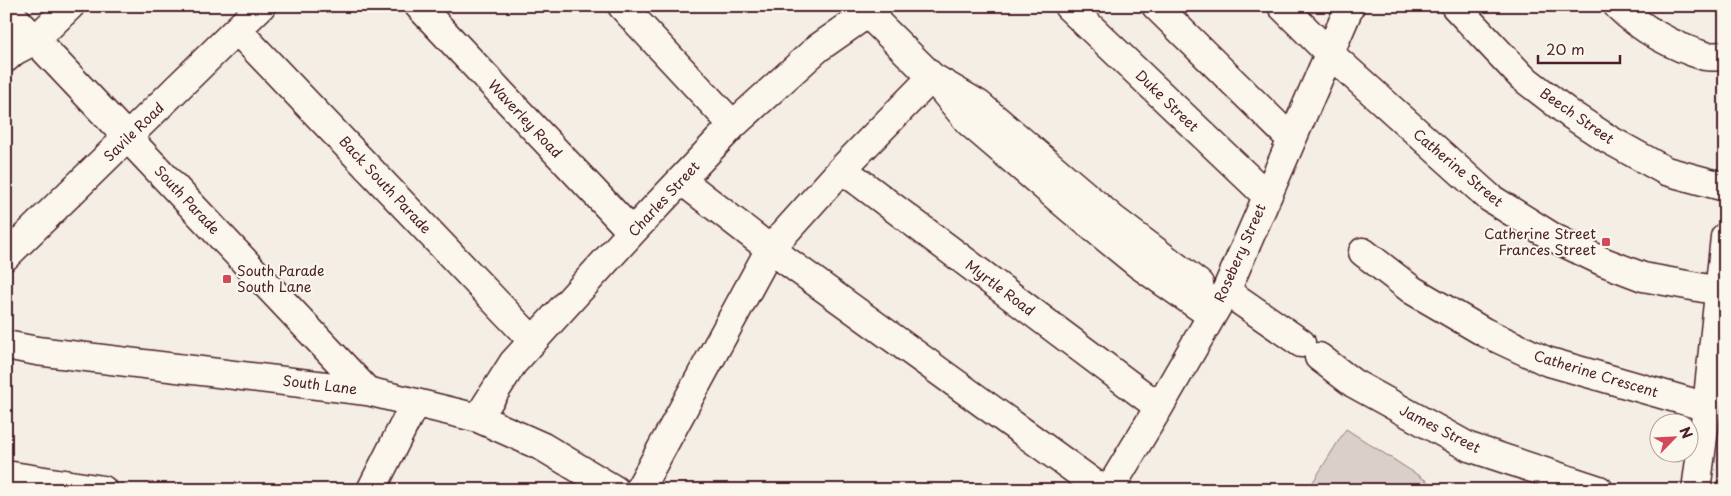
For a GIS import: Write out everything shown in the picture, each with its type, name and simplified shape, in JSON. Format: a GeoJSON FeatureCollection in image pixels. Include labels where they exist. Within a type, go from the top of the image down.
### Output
{"type":"FeatureCollection","features":[{"type":"Feature","properties":{"kind":"street"},"geometry":{"type":"LineString","coordinates":[[6,58],[14,51],[35,40],[70,6]]}},
{"type":"Feature","properties":{"kind":"street","name":"Savile Road"},"geometry":{"type":"LineString","coordinates":[[6,256],[261,6]]}},
{"type":"Feature","properties":{"kind":"street","name":"Waverley Road"},"geometry":{"type":"LineString","coordinates":[[419,6],[632,232]]}},
{"type":"Feature","properties":{"kind":"street"},"geometry":{"type":"LineString","coordinates":[[622,6],[733,125]]}},
{"type":"Feature","properties":{"kind":"street","name":"Duke Street"},"geometry":{"type":"LineString","coordinates":[[1068,6],[1266,195]]}},
{"type":"Feature","properties":{"kind":"street"},"geometry":{"type":"LineString","coordinates":[[1156,6],[1291,139]]}},
{"type":"Feature","properties":{"kind":"street","name":"Catherine Street"},"geometry":{"type":"LineString","coordinates":[[1282,6],[1329,53],[1490,198],[1554,238],[1604,262],[1643,276],[1722,291]]}},
{"type":"Feature","properties":{"kind":"street","name":"Rosebery Street"},"geometry":{"type":"LineString","coordinates":[[1109,490],[1219,302],[1350,6]]}},
{"type":"Feature","properties":{"kind":"street","name":"Beech Street"},"geometry":{"type":"LineString","coordinates":[[1455,6],[1522,77],[1570,114],[1608,139],[1666,171],[1725,187]]}},
{"type":"Feature","properties":{"kind":"street"},"geometry":{"type":"LineString","coordinates":[[1618,6],[1638,23],[1658,36],[1683,48],[1707,56],[1725,56]]}},
{"type":"Feature","properties":{"kind":"street","name":"South Parade"},"geometry":{"type":"LineString","coordinates":[[6,9],[367,391]]}},
{"type":"Feature","properties":{"kind":"street","name":"Charles Street"},"geometry":{"type":"LineString","coordinates":[[478,418],[513,363],[632,232],[733,125],[818,48],[873,10]]}},
{"type":"Feature","properties":{"kind":"street","name":"James Street"},"geometry":{"type":"LineString","coordinates":[[873,10],[932,77],[978,104],[1113,220],[1219,302],[1310,350],[1353,383],[1469,447],[1599,490]]}},
{"type":"Feature","properties":{"kind":"street","name":"Back South Parade"},"geometry":{"type":"LineString","coordinates":[[238,30],[533,341]]}},
{"type":"Feature","properties":{"kind":"street"},"geometry":{"type":"LineString","coordinates":[[639,490],[770,249],[842,169],[932,77]]}},
{"type":"Feature","properties":{"kind":"street","name":"Myrtle Road"},"geometry":{"type":"LineString","coordinates":[[842,169],[1159,407]]}},
{"type":"Feature","properties":{"kind":"street"},"geometry":{"type":"LineString","coordinates":[[681,180],[770,249],[1103,490]]}},
{"type":"Feature","properties":{"kind":"street"},"geometry":{"type":"LineString","coordinates":[[1696,490],[1713,399],[1725,237]]}},
{"type":"Feature","properties":{"kind":"street","name":"Catherine Crescent"},"geometry":{"type":"LineString","coordinates":[[1363,252],[1412,290],[1484,332],[1546,361],[1713,399]]}},
{"type":"Feature","properties":{"kind":"street","name":"South Lane"},"geometry":{"type":"LineString","coordinates":[[6,345],[37,351],[367,391],[478,418],[543,447],[607,488]]}},
{"type":"Feature","properties":{"kind":"street"},"geometry":{"type":"LineString","coordinates":[[370,490],[415,403]]}},
{"type":"Feature","properties":{"kind":"street"},"geometry":{"type":"LineString","coordinates":[[6,475],[103,490]]}},
{"type":"Feature","properties":{"kind":"shaded area"},"geometry":{"type":"Polygon","coordinates":[[[1346,429],[1441,490],[1308,490],[1346,429]]]}},
{"type":"Feature","properties":{"kind":"place","name":"Catherine Street Frances Street"},"geometry":{"type":"Point","coordinates":[1606,242]}},
{"type":"Feature","properties":{"kind":"place","name":"South Parade South Lane"},"geometry":{"type":"Point","coordinates":[227,279]}}]}
